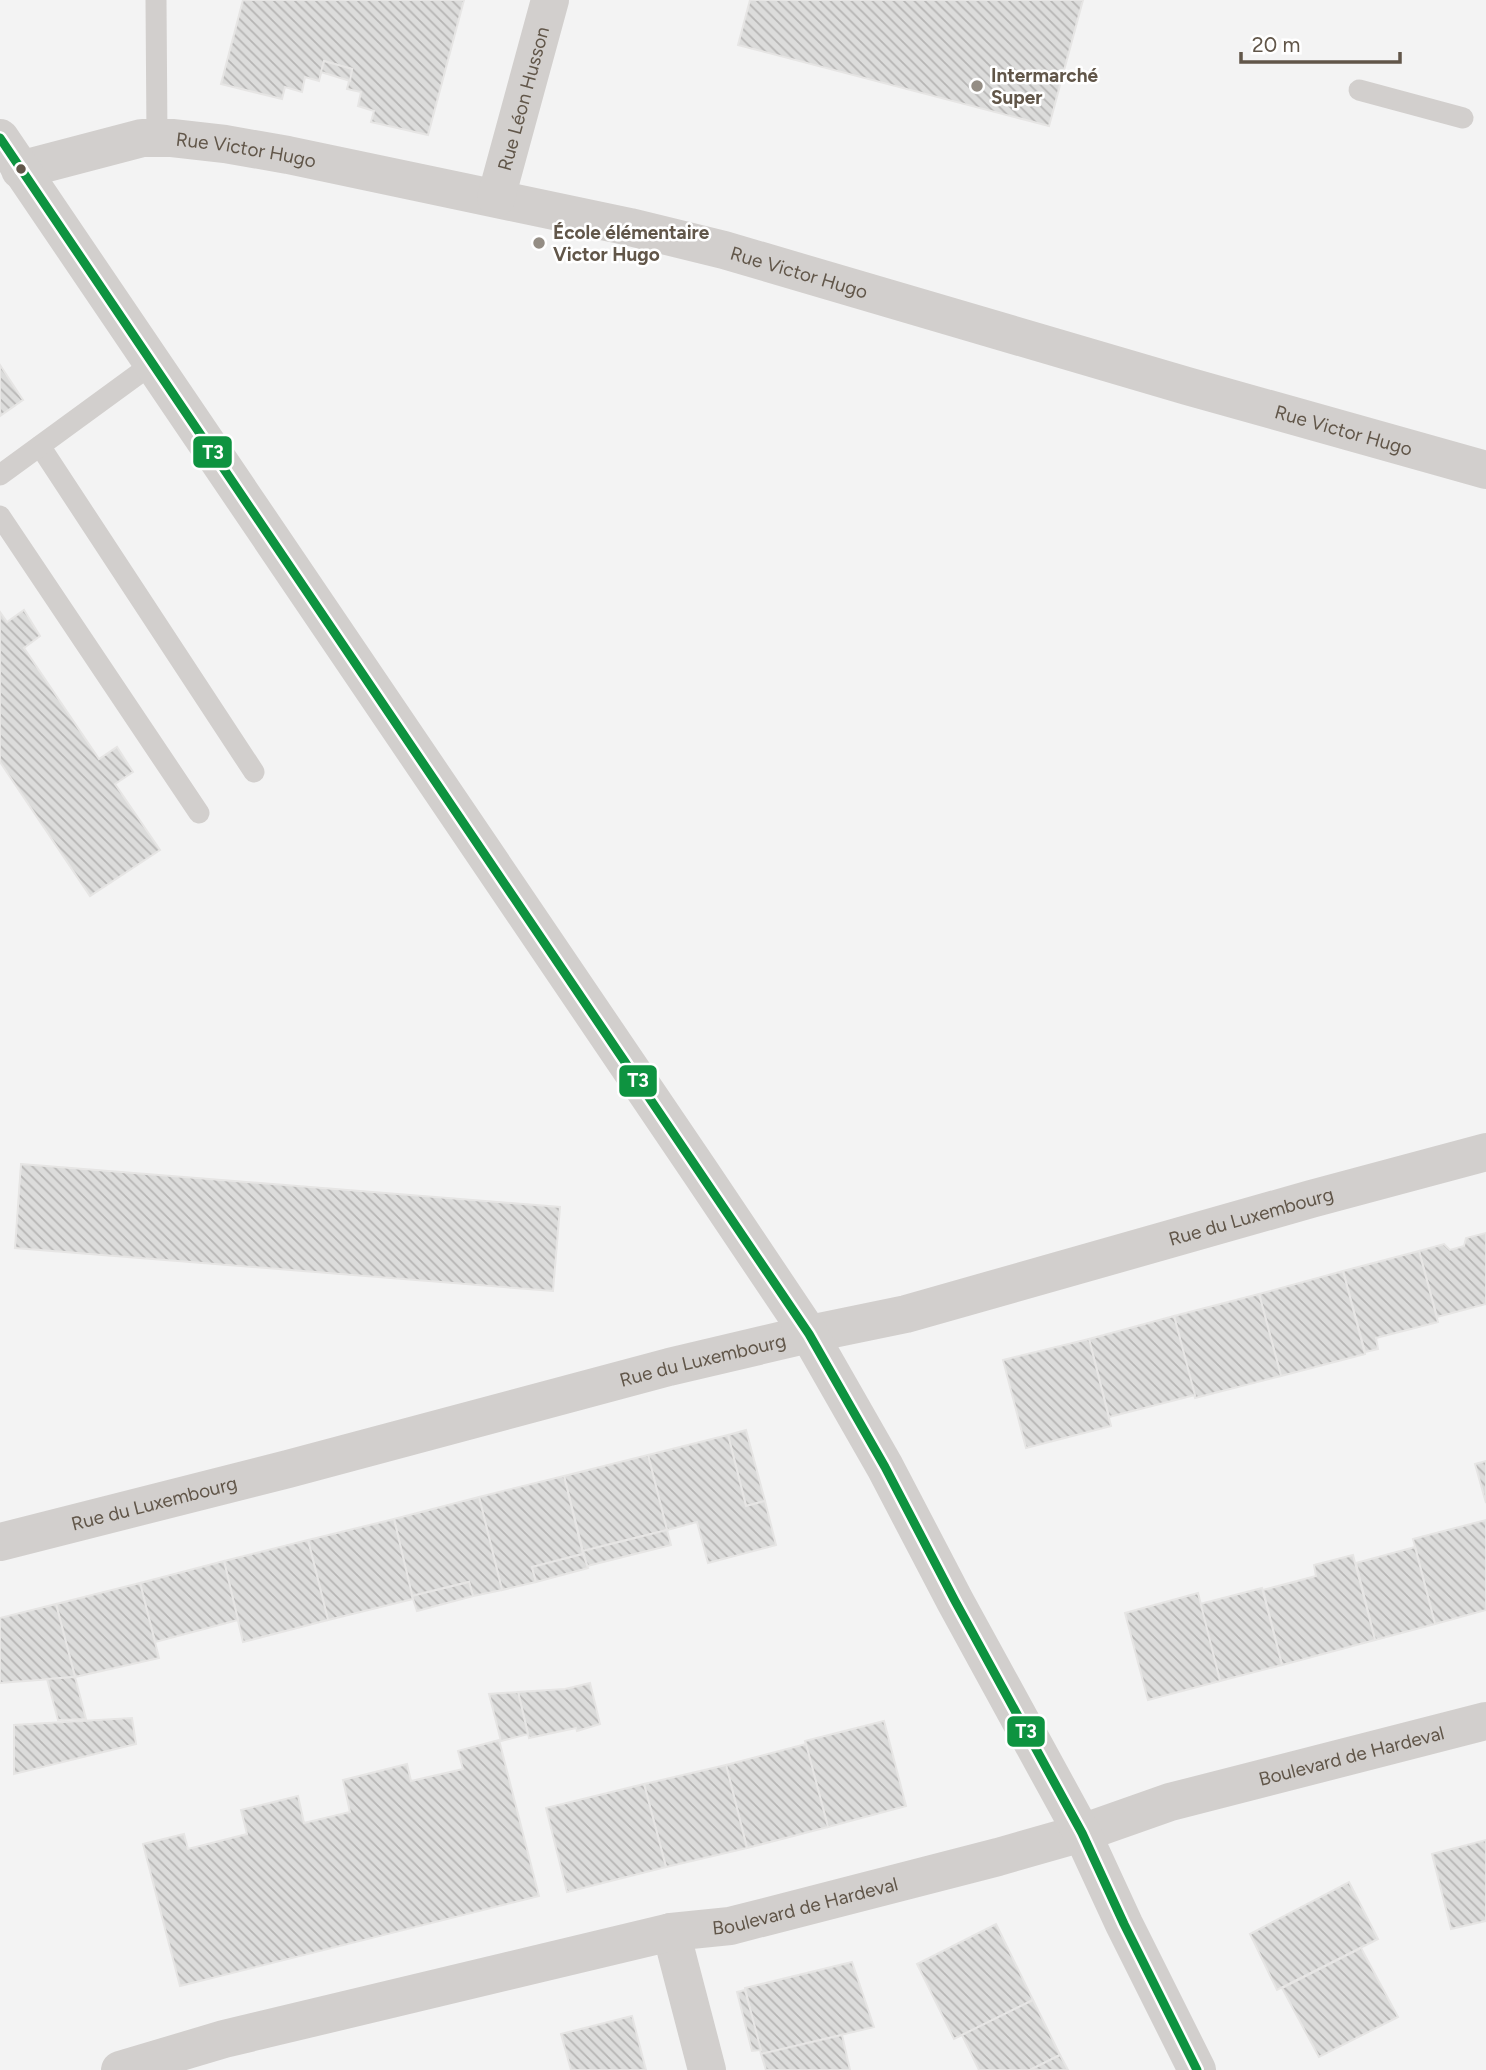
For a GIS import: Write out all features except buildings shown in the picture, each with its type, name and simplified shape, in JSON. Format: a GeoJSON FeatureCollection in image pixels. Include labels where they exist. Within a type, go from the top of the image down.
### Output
{"type":"FeatureCollection","features":[{"type":"Feature","properties":{"kind":"street","name":"Rue Léon Husson"},"geometry":{"type":"LineString","coordinates":[[496,198],[550,0]]}},
{"type":"Feature","properties":{"kind":"street"},"geometry":{"type":"LineString","coordinates":[[0,138],[809,1334],[885,1467],[1082,1833],[1197,2070]]}},
{"type":"Feature","properties":{"kind":"street","name":"Rue Victor Hugo"},"geometry":{"type":"LineString","coordinates":[[20,170],[142,138],[225,144],[288,155],[630,227],[724,250],[1187,386],[1486,470]]}},
{"type":"Feature","properties":{"kind":"street","name":"Rue du Luxembourg"},"geometry":{"type":"LineString","coordinates":[[0,1542],[288,1469],[669,1367],[906,1314],[1486,1152]]}},
{"type":"Feature","properties":{"kind":"street","name":"Boulevard de Hardeval"},"geometry":{"type":"LineString","coordinates":[[120,2070],[225,2039],[671,1932],[730,1926],[998,1857],[1082,1833],[1170,1802],[1486,1721]]}},
{"type":"Feature","properties":{"kind":"street"},"geometry":{"type":"LineString","coordinates":[[671,1932],[707,2070]]}},
{"type":"Feature","properties":{"kind":"lane"},"geometry":{"type":"LineString","coordinates":[[156,0],[157,138]]}},
{"type":"Feature","properties":{"kind":"lane"},"geometry":{"type":"LineString","coordinates":[[1359,90],[1463,118]]}},
{"type":"Feature","properties":{"kind":"lane"},"geometry":{"type":"LineString","coordinates":[[0,475],[152,364]]}},
{"type":"Feature","properties":{"kind":"lane"},"geometry":{"type":"LineString","coordinates":[[40,446],[254,772]]}},
{"type":"Feature","properties":{"kind":"lane"},"geometry":{"type":"LineString","coordinates":[[0,516],[199,813]]}},
{"type":"Feature","properties":{"kind":"transit line","name":"T3"},"geometry":{"type":"LineString","coordinates":[[0,138],[809,1334],[885,1467],[1082,1833],[1197,2070]]}},
{"type":"Feature","properties":{"kind":"place","name":"Intermarché Super"},"geometry":{"type":"Point","coordinates":[977,86]}},
{"type":"Feature","properties":{"kind":"place","name":"École élémentaire Victor Hugo"},"geometry":{"type":"Point","coordinates":[539,243]}}]}
